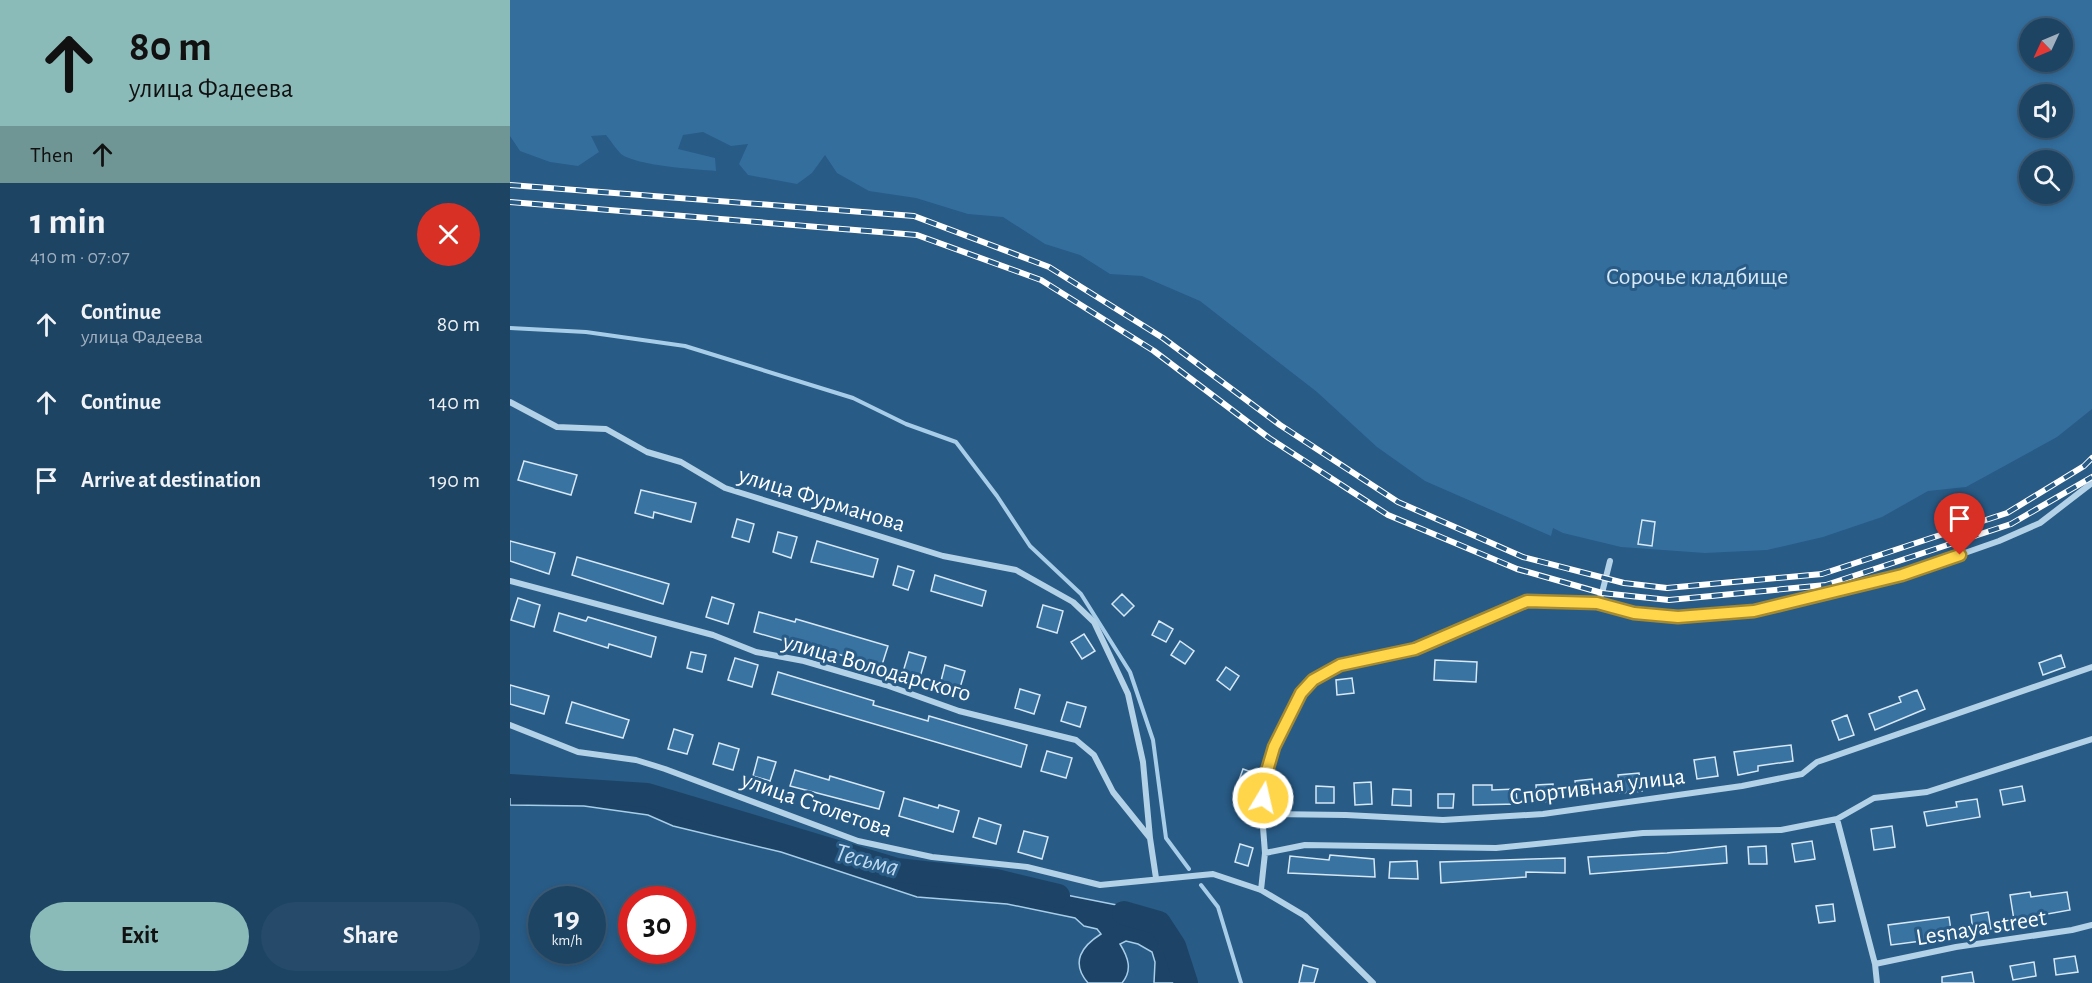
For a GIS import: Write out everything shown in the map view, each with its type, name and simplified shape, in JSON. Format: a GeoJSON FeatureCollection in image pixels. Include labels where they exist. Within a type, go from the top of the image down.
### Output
{"type":"FeatureCollection","features":[{"type":"Feature","properties":{"kind":"street","name":"улица Фурманова"},"geometry":{"type":"LineString","coordinates":[[510,402],[557,428],[606,429],[646,452],[681,462],[725,489],[943,556],[1016,570],[1074,602],[1094,622],[1128,694],[1143,762],[1150,838]]}},
{"type":"Feature","properties":{"kind":"street"},"geometry":{"type":"LineString","coordinates":[[1261,890],[1265,853],[1262,814],[1264,781],[1274,747],[1301,693],[1313,680],[1340,665],[1415,649],[1527,601],[1597,603],[1634,613],[1678,617],[1754,611],[1793,603],[1902,575],[1999,541],[2040,523],[2092,483]]}},
{"type":"Feature","properties":{"kind":"street"},"geometry":{"type":"LineString","coordinates":[[1597,603],[1602,593],[1610,561]]}},
{"type":"Feature","properties":{"kind":"street","name":"улица Володарского"},"geometry":{"type":"LineString","coordinates":[[510,581],[713,635],[756,652],[814,664],[959,711],[1076,740],[1094,755],[1113,792],[1150,838]]}},
{"type":"Feature","properties":{"kind":"street","name":"Спортивная улица"},"geometry":{"type":"LineString","coordinates":[[1262,814],[1346,814],[1443,820],[1521,815],[1742,786],[1802,774],[1817,762],[2092,667]]}},
{"type":"Feature","properties":{"kind":"street","name":"улица Столетова"},"geometry":{"type":"LineString","coordinates":[[510,725],[578,752],[636,760],[665,769],[858,842],[932,857],[1027,867],[1101,885],[1214,874],[1261,890],[1305,916],[1373,983]]}},
{"type":"Feature","properties":{"kind":"street","name":"Спортивная улица"},"geometry":{"type":"LineString","coordinates":[[1265,853],[1305,845],[1496,848],[1643,833],[1781,830],[1838,819],[1874,798],[1927,792],[2092,739]]}},
{"type":"Feature","properties":{"kind":"street"},"geometry":{"type":"LineString","coordinates":[[1838,819],[1875,964],[1877,983]]}},
{"type":"Feature","properties":{"kind":"street"},"geometry":{"type":"LineString","coordinates":[[1150,838],[1156,878]]}},
{"type":"Feature","properties":{"kind":"street","name":"Lesnaya street"},"geometry":{"type":"LineString","coordinates":[[1875,964],[1956,947],[2092,925]]}},
{"type":"Feature","properties":{"kind":"green space","name":"Сорочье кладбище"},"geometry":{"type":"Polygon","coordinates":[[[510,0],[2092,0],[2092,409],[2057,437],[1966,487],[1928,491],[1882,517],[1823,537],[1767,550],[1705,553],[1621,547],[1563,533],[1553,528],[1551,536],[1425,481],[1377,447],[1317,392],[1200,301],[1142,276],[1110,274],[1080,255],[1045,244],[1003,217],[968,214],[916,198],[869,191],[837,173],[825,155],[812,173],[797,184],[748,175],[739,164],[748,144],[731,146],[703,132],[683,135],[678,149],[715,158],[716,171],[667,166],[629,158],[621,154],[606,135],[591,136],[599,152],[578,166],[550,162],[520,151],[510,136],[510,0]]]}},
{"type":"Feature","properties":{"kind":"shaded area"},"geometry":{"type":"Polygon","coordinates":[[[510,788],[531,792],[597,792],[629,796],[636,793],[660,798],[898,872],[1036,889],[1137,909],[1153,918],[1169,941],[1175,983],[1154,983],[1155,962],[1152,952],[1138,944],[1126,941],[1120,944],[1128,964],[1122,983],[1088,983],[1079,961],[1088,944],[1101,934],[1097,929],[1084,926],[1075,918],[1007,904],[917,897],[781,852],[673,826],[648,815],[584,806],[510,805],[510,788]]]}},
{"type":"Feature","properties":{"kind":"building"},"geometry":{"type":"Polygon","coordinates":[[[524,461],[577,475],[571,495],[518,480],[524,461]]]}},
{"type":"Feature","properties":{"kind":"building"},"geometry":{"type":"Polygon","coordinates":[[[641,490],[696,503],[691,522],[654,512],[653,518],[635,513],[641,490]]]}},
{"type":"Feature","properties":{"kind":"building"},"geometry":{"type":"Polygon","coordinates":[[[737,519],[754,524],[749,542],[732,537],[737,519]]]}},
{"type":"Feature","properties":{"kind":"building"},"geometry":{"type":"Polygon","coordinates":[[[1642,520],[1655,522],[1652,546],[1638,544],[1642,520]]]}},
{"type":"Feature","properties":{"kind":"building"},"geometry":{"type":"Polygon","coordinates":[[[778,532],[797,537],[791,558],[773,552],[778,532]]]}},
{"type":"Feature","properties":{"kind":"building"},"geometry":{"type":"Polygon","coordinates":[[[510,541],[555,553],[549,574],[510,561],[510,541]]]}},
{"type":"Feature","properties":{"kind":"building"},"geometry":{"type":"Polygon","coordinates":[[[817,541],[878,559],[873,577],[811,562],[817,541]]]}},
{"type":"Feature","properties":{"kind":"building"},"geometry":{"type":"Polygon","coordinates":[[[577,557],[669,584],[663,604],[572,575],[577,557]]]}},
{"type":"Feature","properties":{"kind":"building"},"geometry":{"type":"Polygon","coordinates":[[[898,566],[914,571],[908,590],[893,585],[898,566]]]}},
{"type":"Feature","properties":{"kind":"building"},"geometry":{"type":"Polygon","coordinates":[[[935,575],[986,591],[982,606],[931,591],[935,575]]]}},
{"type":"Feature","properties":{"kind":"building"},"geometry":{"type":"Polygon","coordinates":[[[1122,594],[1134,606],[1124,616],[1112,604],[1122,594]]]}},
{"type":"Feature","properties":{"kind":"building"},"geometry":{"type":"Polygon","coordinates":[[[712,597],[734,604],[728,624],[706,617],[712,597]]]}},
{"type":"Feature","properties":{"kind":"building"},"geometry":{"type":"Polygon","coordinates":[[[518,598],[540,605],[534,627],[511,620],[518,598]]]}},
{"type":"Feature","properties":{"kind":"building"},"geometry":{"type":"Polygon","coordinates":[[[1043,605],[1063,611],[1057,633],[1037,627],[1043,605]]]}},
{"type":"Feature","properties":{"kind":"building"},"geometry":{"type":"Polygon","coordinates":[[[759,612],[795,622],[796,619],[888,646],[881,668],[810,645],[809,648],[754,632],[759,612]]]}},
{"type":"Feature","properties":{"kind":"building"},"geometry":{"type":"Polygon","coordinates":[[[559,613],[586,621],[588,617],[656,637],[651,657],[609,644],[608,648],[554,631],[559,613]]]}},
{"type":"Feature","properties":{"kind":"building"},"geometry":{"type":"Polygon","coordinates":[[[1159,621],[1173,629],[1166,642],[1152,635],[1159,621]]]}},
{"type":"Feature","properties":{"kind":"building"},"geometry":{"type":"Polygon","coordinates":[[[1084,634],[1095,651],[1082,659],[1071,642],[1084,634]]]}},
{"type":"Feature","properties":{"kind":"building"},"geometry":{"type":"Polygon","coordinates":[[[1180,641],[1194,651],[1185,664],[1171,655],[1180,641]]]}},
{"type":"Feature","properties":{"kind":"building"},"geometry":{"type":"Polygon","coordinates":[[[691,652],[706,655],[702,672],[687,668],[691,652]]]}},
{"type":"Feature","properties":{"kind":"building"},"geometry":{"type":"Polygon","coordinates":[[[909,652],[926,657],[920,677],[903,672],[909,652]]]}},
{"type":"Feature","properties":{"kind":"building"},"geometry":{"type":"Polygon","coordinates":[[[2061,655],[2065,667],[2043,675],[2039,663],[2061,655]]]}},
{"type":"Feature","properties":{"kind":"building"},"geometry":{"type":"Polygon","coordinates":[[[735,658],[758,665],[752,687],[728,680],[735,658]]]}},
{"type":"Feature","properties":{"kind":"building"},"geometry":{"type":"Polygon","coordinates":[[[1435,660],[1477,662],[1476,682],[1434,680],[1435,660]]]}},
{"type":"Feature","properties":{"kind":"building"},"geometry":{"type":"Polygon","coordinates":[[[945,665],[965,671],[959,691],[940,685],[945,665]]]}},
{"type":"Feature","properties":{"kind":"building"},"geometry":{"type":"Polygon","coordinates":[[[1226,667],[1239,676],[1230,690],[1217,680],[1226,667]]]}},
{"type":"Feature","properties":{"kind":"building"},"geometry":{"type":"Polygon","coordinates":[[[778,672],[874,701],[873,705],[928,721],[929,716],[1027,745],[1021,767],[772,694],[778,672]]]}},
{"type":"Feature","properties":{"kind":"building"},"geometry":{"type":"Polygon","coordinates":[[[1352,678],[1354,693],[1337,695],[1336,680],[1352,678]]]}},
{"type":"Feature","properties":{"kind":"building"},"geometry":{"type":"Polygon","coordinates":[[[510,685],[549,696],[544,714],[510,704],[510,685]]]}},
{"type":"Feature","properties":{"kind":"building"},"geometry":{"type":"Polygon","coordinates":[[[1020,689],[1040,695],[1034,714],[1015,708],[1020,689]]]}},
{"type":"Feature","properties":{"kind":"building"},"geometry":{"type":"Polygon","coordinates":[[[1917,690],[1925,709],[1875,730],[1869,714],[1901,702],[1899,697],[1917,690]]]}},
{"type":"Feature","properties":{"kind":"building"},"geometry":{"type":"Polygon","coordinates":[[[572,702],[629,720],[623,738],[566,723],[572,702]]]}},
{"type":"Feature","properties":{"kind":"building"},"geometry":{"type":"Polygon","coordinates":[[[1067,702],[1086,707],[1080,727],[1061,721],[1067,702]]]}},
{"type":"Feature","properties":{"kind":"building"},"geometry":{"type":"Polygon","coordinates":[[[1847,715],[1854,735],[1839,740],[1832,721],[1847,715]]]}},
{"type":"Feature","properties":{"kind":"building"},"geometry":{"type":"Polygon","coordinates":[[[674,729],[693,735],[687,754],[668,749],[674,729]]]}},
{"type":"Feature","properties":{"kind":"building"},"geometry":{"type":"Polygon","coordinates":[[[719,743],[739,749],[733,770],[713,764],[719,743]]]}},
{"type":"Feature","properties":{"kind":"building"},"geometry":{"type":"Polygon","coordinates":[[[1791,745],[1793,761],[1758,766],[1758,771],[1738,775],[1734,752],[1791,745]]]}},
{"type":"Feature","properties":{"kind":"building"},"geometry":{"type":"Polygon","coordinates":[[[1047,751],[1072,758],[1066,778],[1041,771],[1047,751]]]}},
{"type":"Feature","properties":{"kind":"building"},"geometry":{"type":"Polygon","coordinates":[[[758,757],[776,762],[770,781],[753,776],[758,757]]]}},
{"type":"Feature","properties":{"kind":"building"},"geometry":{"type":"Polygon","coordinates":[[[1715,757],[1718,776],[1697,779],[1694,760],[1715,757]]]}},
{"type":"Feature","properties":{"kind":"building"},"geometry":{"type":"Polygon","coordinates":[[[1243,769],[1257,774],[1252,788],[1238,783],[1243,769]]]}},
{"type":"Feature","properties":{"kind":"building"},"geometry":{"type":"Polygon","coordinates":[[[795,770],[829,780],[830,776],[884,792],[879,809],[790,786],[795,770]]]}},
{"type":"Feature","properties":{"kind":"building"},"geometry":{"type":"Polygon","coordinates":[[[1639,773],[1642,791],[1620,793],[1618,775],[1639,773]]]}},
{"type":"Feature","properties":{"kind":"building"},"geometry":{"type":"Polygon","coordinates":[[[1592,779],[1594,794],[1577,797],[1575,781],[1592,779]]]}},
{"type":"Feature","properties":{"kind":"building"},"geometry":{"type":"Polygon","coordinates":[[[1371,782],[1372,804],[1355,805],[1354,783],[1371,782]]]}},
{"type":"Feature","properties":{"kind":"building"},"geometry":{"type":"Polygon","coordinates":[[[1553,784],[1554,801],[1537,802],[1536,785],[1553,784]]]}},
{"type":"Feature","properties":{"kind":"building"},"geometry":{"type":"Polygon","coordinates":[[[1473,785],[1492,785],[1492,790],[1516,789],[1517,804],[1473,805],[1473,785]]]}},
{"type":"Feature","properties":{"kind":"building"},"geometry":{"type":"Polygon","coordinates":[[[1316,786],[1334,787],[1334,803],[1316,803],[1316,786]]]}},
{"type":"Feature","properties":{"kind":"building"},"geometry":{"type":"Polygon","coordinates":[[[2022,786],[2025,801],[2003,805],[2000,790],[2022,786]]]}},
{"type":"Feature","properties":{"kind":"building"},"geometry":{"type":"Polygon","coordinates":[[[1393,789],[1411,790],[1411,806],[1392,805],[1393,789]]]}},
{"type":"Feature","properties":{"kind":"building"},"geometry":{"type":"Polygon","coordinates":[[[1438,794],[1454,794],[1453,808],[1438,808],[1438,794]]]}},
{"type":"Feature","properties":{"kind":"building"},"geometry":{"type":"Polygon","coordinates":[[[904,798],[938,808],[939,805],[959,811],[953,832],[899,816],[904,798]]]}},
{"type":"Feature","properties":{"kind":"building"},"geometry":{"type":"Polygon","coordinates":[[[1977,799],[1980,817],[1927,826],[1924,812],[1957,807],[1956,802],[1977,799]]]}},
{"type":"Feature","properties":{"kind":"building"},"geometry":{"type":"Polygon","coordinates":[[[979,818],[1001,825],[996,844],[973,837],[979,818]]]}},
{"type":"Feature","properties":{"kind":"building"},"geometry":{"type":"Polygon","coordinates":[[[1892,826],[1895,847],[1874,850],[1871,829],[1892,826]]]}},
{"type":"Feature","properties":{"kind":"building"},"geometry":{"type":"Polygon","coordinates":[[[1024,831],[1048,837],[1042,859],[1018,852],[1024,831]]]}},
{"type":"Feature","properties":{"kind":"building"},"geometry":{"type":"Polygon","coordinates":[[[1812,841],[1815,859],[1795,862],[1792,844],[1812,841]]]}},
{"type":"Feature","properties":{"kind":"building"},"geometry":{"type":"Polygon","coordinates":[[[1240,844],[1253,848],[1248,866],[1235,862],[1240,844]]]}},
{"type":"Feature","properties":{"kind":"building"},"geometry":{"type":"Polygon","coordinates":[[[1726,846],[1727,863],[1590,874],[1588,857],[1667,853],[1726,846]]]}},
{"type":"Feature","properties":{"kind":"building"},"geometry":{"type":"Polygon","coordinates":[[[1766,846],[1767,864],[1749,864],[1748,847],[1766,846]]]}},
{"type":"Feature","properties":{"kind":"building"},"geometry":{"type":"Polygon","coordinates":[[[1330,855],[1374,859],[1375,877],[1288,873],[1290,856],[1329,860],[1330,855]]]}},
{"type":"Feature","properties":{"kind":"building"},"geometry":{"type":"Polygon","coordinates":[[[1565,858],[1565,873],[1526,872],[1526,877],[1441,883],[1440,862],[1565,858]]]}},
{"type":"Feature","properties":{"kind":"building"},"geometry":{"type":"Polygon","coordinates":[[[1417,861],[1418,879],[1389,878],[1390,862],[1417,861]]]}},
{"type":"Feature","properties":{"kind":"building"},"geometry":{"type":"Polygon","coordinates":[[[2030,892],[2031,897],[2067,892],[2070,910],[2014,920],[2010,895],[2030,892]]]}},
{"type":"Feature","properties":{"kind":"building"},"geometry":{"type":"Polygon","coordinates":[[[1833,904],[1835,921],[1819,923],[1816,906],[1833,904]]]}},
{"type":"Feature","properties":{"kind":"building"},"geometry":{"type":"Polygon","coordinates":[[[1988,912],[1991,929],[1973,932],[1971,915],[1988,912]]]}},
{"type":"Feature","properties":{"kind":"building"},"geometry":{"type":"Polygon","coordinates":[[[1949,917],[1952,937],[1891,945],[1888,925],[1949,917]]]}},
{"type":"Feature","properties":{"kind":"building"},"geometry":{"type":"Polygon","coordinates":[[[2075,956],[2078,972],[2056,975],[2054,959],[2075,956]]]}},
{"type":"Feature","properties":{"kind":"building"},"geometry":{"type":"Polygon","coordinates":[[[2034,962],[2036,976],[2013,980],[2010,966],[2034,962]]]}},
{"type":"Feature","properties":{"kind":"building"},"geometry":{"type":"Polygon","coordinates":[[[1303,965],[1318,969],[1314,983],[1299,983],[1303,965]]]}},
{"type":"Feature","properties":{"kind":"building"},"geometry":{"type":"Polygon","coordinates":[[[1972,972],[1974,983],[1942,983],[1942,977],[1972,972]]]}},
{"type":"Feature","properties":{"kind":"waterway"},"geometry":{"type":"LineString","coordinates":[[510,328],[586,332],[685,346],[853,398],[906,424],[956,442],[997,496],[1030,546],[1081,594],[1130,672],[1153,740],[1166,838],[1189,869]]}},
{"type":"Feature","properties":{"kind":"waterway","name":"Тесьма"},"geometry":{"type":"LineString","coordinates":[[510,786],[647,795],[897,870],[996,881],[1058,896]]}},
{"type":"Feature","properties":{"kind":"waterway"},"geometry":{"type":"LineString","coordinates":[[1201,885],[1218,907],[1241,983]]}},
{"type":"Feature","properties":{"kind":"waterway","name":"Тесьма"},"geometry":{"type":"LineString","coordinates":[[1124,913],[1159,923],[1174,946],[1186,983]]}},
{"type":"Feature","properties":{"kind":"railway"},"geometry":{"type":"LineString","coordinates":[[510,185],[914,216],[1049,267],[1163,338],[1280,425],[1398,502],[1523,557],[1624,583],[1667,588],[1822,574],[2007,513],[2084,466],[2092,458]]}},
{"type":"Feature","properties":{"kind":"railway"},"geometry":{"type":"LineString","coordinates":[[510,202],[917,235],[1041,280],[1154,351],[1269,438],[1388,515],[1517,569],[1602,593],[1669,600],[1826,585],[2011,524],[2092,477]]}},
{"type":"Feature","properties":{"kind":"route"},"geometry":{"type":"LineString","coordinates":[[1263,798],[1264,781],[1274,747],[1301,693],[1313,680],[1340,665],[1415,649],[1462,631],[1527,601],[1597,603],[1634,613],[1678,617],[1754,611],[1902,575],[1960,555]]}}]}
